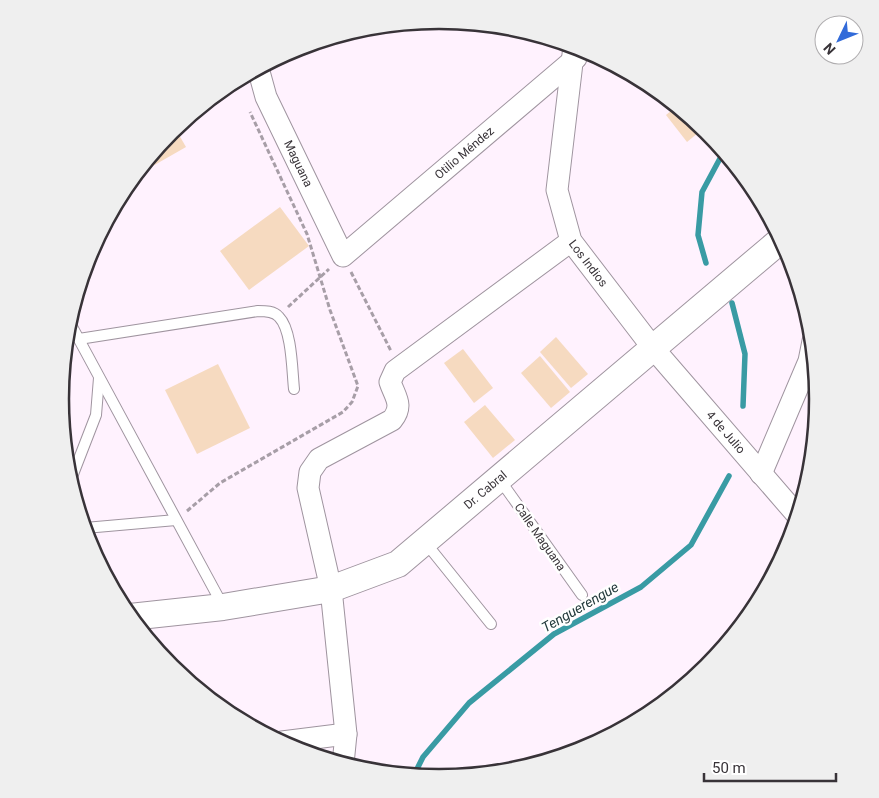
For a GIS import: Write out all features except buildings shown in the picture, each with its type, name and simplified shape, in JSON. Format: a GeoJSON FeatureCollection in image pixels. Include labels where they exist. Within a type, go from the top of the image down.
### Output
{"type":"FeatureCollection","features":[{"type":"Feature","properties":{"kind":"street","name":"Otilio Méndez"},"geometry":{"type":"LineString","coordinates":[[343,256],[574,54]]}},
{"type":"Feature","properties":{"kind":"street","name":"Los Indios"},"geometry":{"type":"LineString","coordinates":[[577,55],[557,190],[571,241],[653,348]]}},
{"type":"Feature","properties":{"kind":"street","name":"Maguana"},"geometry":{"type":"LineString","coordinates":[[260,75],[266,97],[343,256]]}},
{"type":"Feature","properties":{"kind":"street"},"geometry":{"type":"LineString","coordinates":[[344,757],[346,734],[331,589],[308,488],[310,472],[319,459],[392,420],[397,413],[399,405],[390,382],[391,376],[399,368],[571,241]]}},
{"type":"Feature","properties":{"kind":"street","name":"Dr. Cabral"},"geometry":{"type":"LineString","coordinates":[[140,616],[224,607],[331,589],[398,564],[776,244]]}},
{"type":"Feature","properties":{"kind":"street","name":"4 de Julio"},"geometry":{"type":"LineString","coordinates":[[653,348],[793,510]]}},
{"type":"Feature","properties":{"kind":"street"},"geometry":{"type":"LineString","coordinates":[[761,474],[808,362]]}},
{"type":"Feature","properties":{"kind":"street"},"geometry":{"type":"LineString","coordinates":[[296,740],[346,734]]}},
{"type":"Feature","properties":{"kind":"lane"},"geometry":{"type":"LineString","coordinates":[[79,339],[258,311],[269,311],[278,316],[286,326],[294,389]]}},
{"type":"Feature","properties":{"kind":"lane"},"geometry":{"type":"LineString","coordinates":[[75,332],[224,607]]}},
{"type":"Feature","properties":{"kind":"lane"},"geometry":{"type":"LineString","coordinates":[[75,468],[96,415],[99,377]]}},
{"type":"Feature","properties":{"kind":"lane","name":"Calle Maguana"},"geometry":{"type":"LineString","coordinates":[[499,479],[582,595]]}},
{"type":"Feature","properties":{"kind":"lane"},"geometry":{"type":"LineString","coordinates":[[92,527],[176,520]]}},
{"type":"Feature","properties":{"kind":"lane"},"geometry":{"type":"LineString","coordinates":[[424,542],[491,624]]}},
{"type":"Feature","properties":{"kind":"path"},"geometry":{"type":"LineString","coordinates":[[278,316],[343,256],[399,368]]}},
{"type":"Feature","properties":{"kind":"waterway","name":"Tenguerengue"},"geometry":{"type":"LineString","coordinates":[[706,263],[698,235],[702,192],[720,158]]}},
{"type":"Feature","properties":{"kind":"waterway","name":"Tenguerengue"},"geometry":{"type":"LineString","coordinates":[[732,303],[745,354],[743,406]]}},
{"type":"Feature","properties":{"kind":"waterway","name":"Tenguerengue"},"geometry":{"type":"LineString","coordinates":[[417,768],[423,757],[469,703],[554,634],[641,587],[691,545],[729,476]]}}]}
